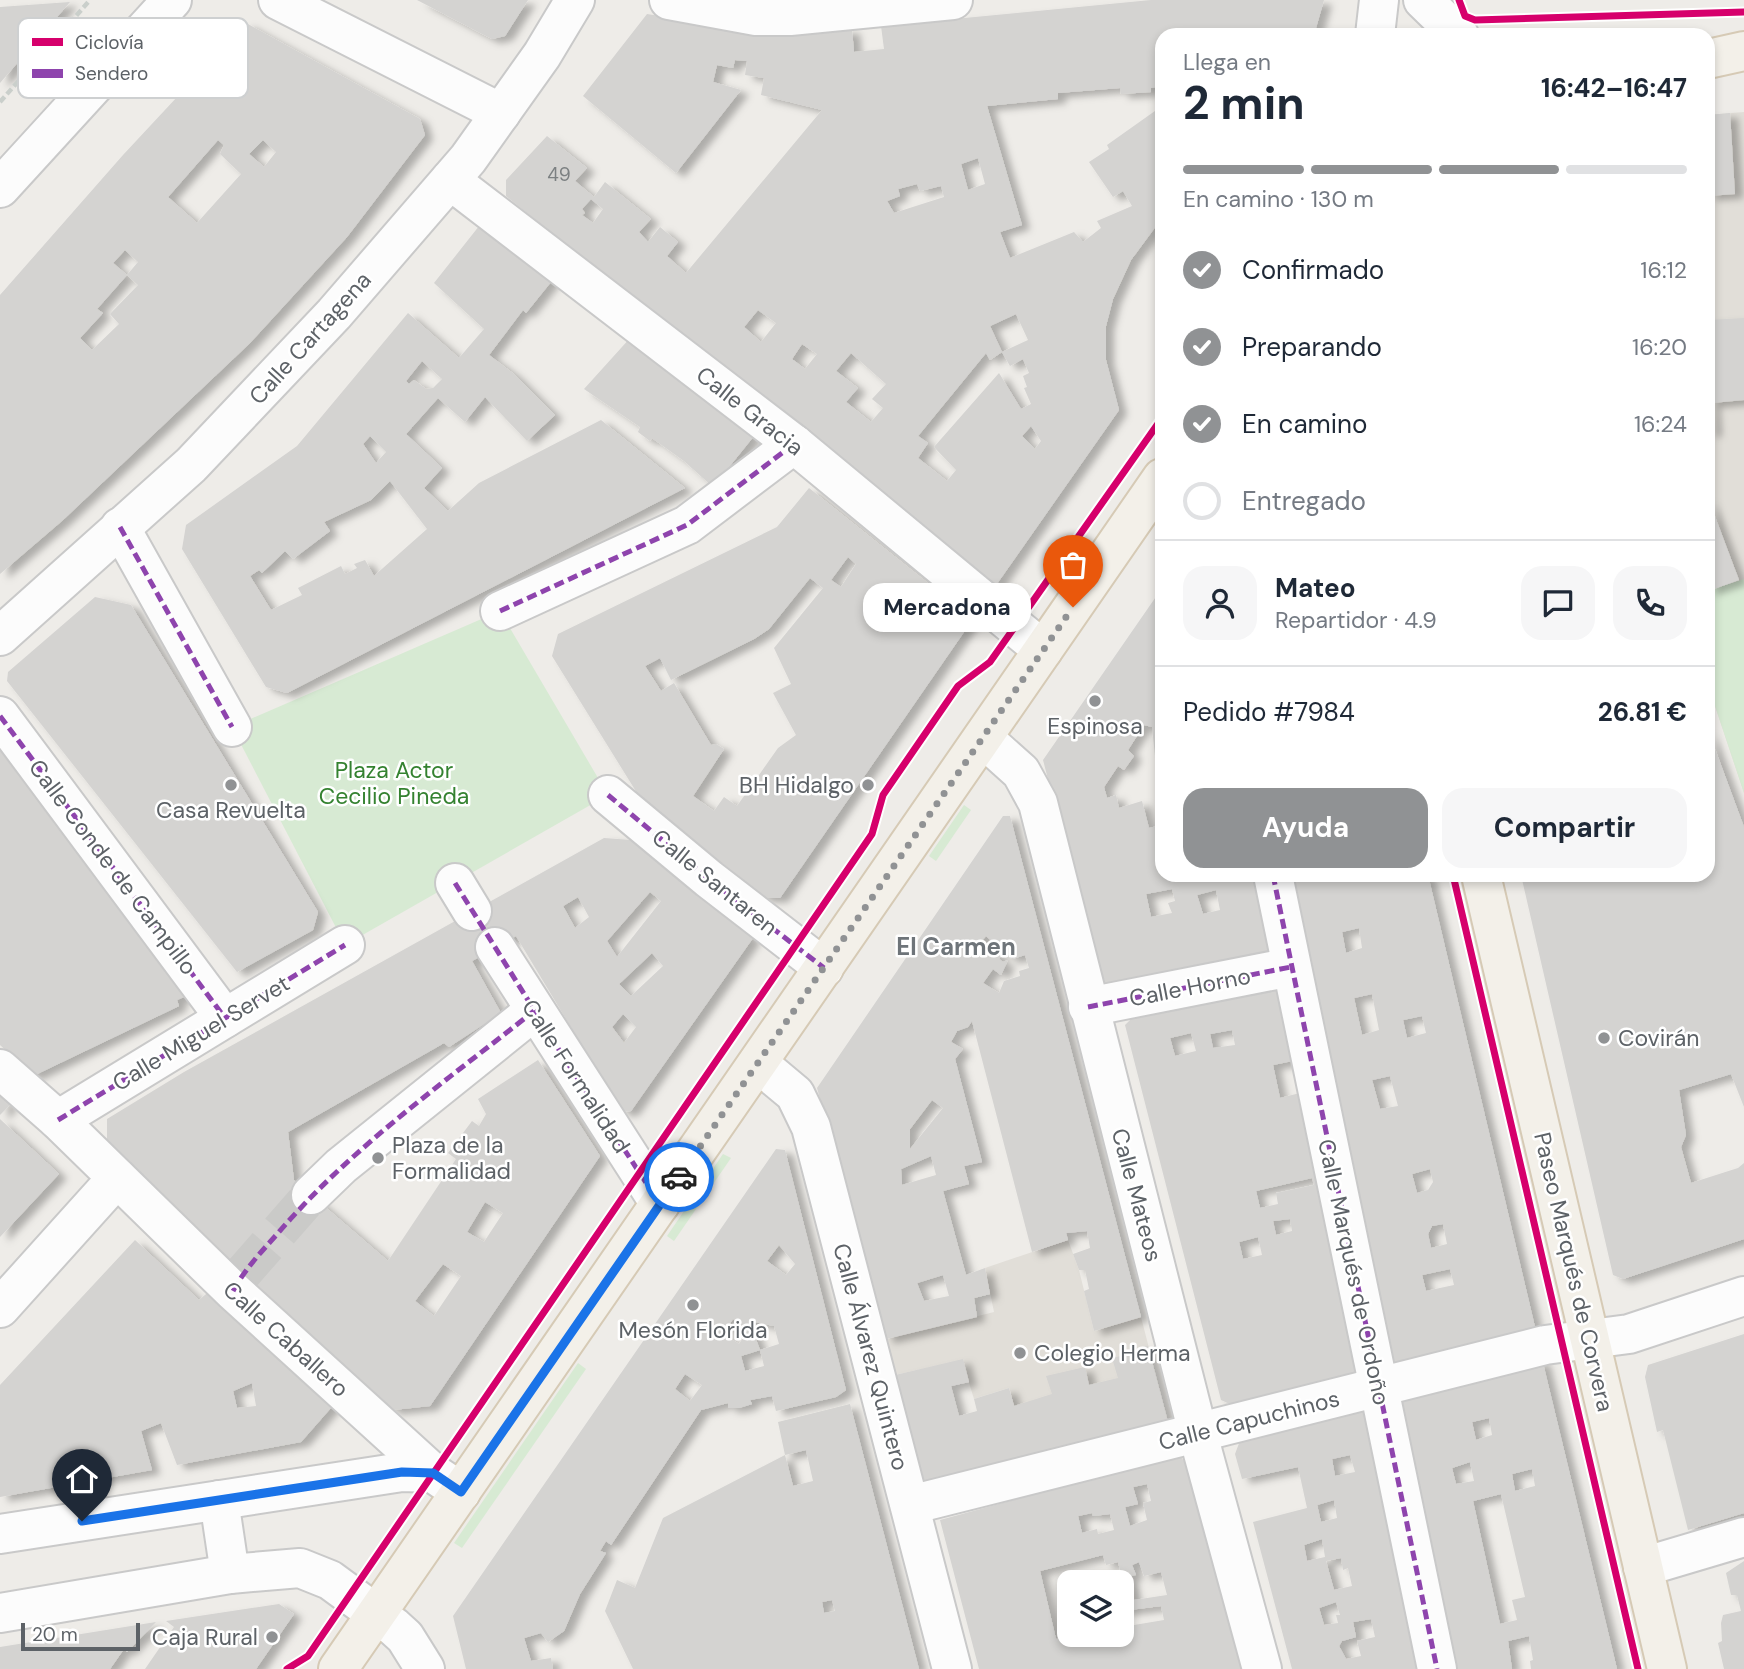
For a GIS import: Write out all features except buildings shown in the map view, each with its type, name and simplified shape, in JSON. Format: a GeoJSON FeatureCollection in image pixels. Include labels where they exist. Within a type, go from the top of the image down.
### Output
{"type":"FeatureCollection","features":[{"type":"Feature","properties":{"kind":"main road"},"geometry":{"type":"LineString","coordinates":[[1715,57],[1744,48]]}},
{"type":"Feature","properties":{"kind":"main road"},"geometry":{"type":"LineString","coordinates":[[338,1669],[377,1614],[447,1483],[660,1204],[1155,490]]}},
{"type":"Feature","properties":{"kind":"main road","name":"Paseo Marqués de Corvera"},"geometry":{"type":"LineString","coordinates":[[1483,882],[1667,1669]]}},
{"type":"Feature","properties":{"kind":"street"},"geometry":{"type":"LineString","coordinates":[[156,18],[172,0]]}},
{"type":"Feature","properties":{"kind":"street"},"geometry":{"type":"LineString","coordinates":[[278,0],[501,113]]}},
{"type":"Feature","properties":{"kind":"street","name":"Calle Cartagena"},"geometry":{"type":"LineString","coordinates":[[0,636],[191,465],[245,411],[450,180],[501,113],[575,0]]}},
{"type":"Feature","properties":{"kind":"street"},"geometry":{"type":"LineString","coordinates":[[669,0],[756,16],[790,16],[953,0]]}},
{"type":"Feature","properties":{"kind":"street"},"geometry":{"type":"LineString","coordinates":[[1376,28],[1379,0]]}},
{"type":"Feature","properties":{"kind":"street"},"geometry":{"type":"LineString","coordinates":[[1414,28],[1416,0]]}},
{"type":"Feature","properties":{"kind":"street"},"geometry":{"type":"LineString","coordinates":[[1423,0],[1452,28]]}},
{"type":"Feature","properties":{"kind":"street"},"geometry":{"type":"LineString","coordinates":[[1715,44],[1744,48]]}},
{"type":"Feature","properties":{"kind":"street"},"geometry":{"type":"LineString","coordinates":[[0,188],[82,98]]}},
{"type":"Feature","properties":{"kind":"street","name":"Calle Gracia"},"geometry":{"type":"LineString","coordinates":[[450,180],[794,444],[1043,650]]}},
{"type":"Feature","properties":{"kind":"street"},"geometry":{"type":"LineString","coordinates":[[500,611],[687,526],[794,444]]}},
{"type":"Feature","properties":{"kind":"street"},"geometry":{"type":"LineString","coordinates":[[120,527],[232,727]]}},
{"type":"Feature","properties":{"kind":"street","name":"Calle Conde de Campillo"},"geometry":{"type":"LineString","coordinates":[[0,716],[225,1018]]}},
{"type":"Feature","properties":{"kind":"street","name":"Calle Mateos"},"geometry":{"type":"LineString","coordinates":[[983,738],[1021,772],[1038,803],[1088,1007],[1262,1669]]}},
{"type":"Feature","properties":{"kind":"street","name":"Calle Santaren"},"geometry":{"type":"LineString","coordinates":[[608,795],[709,879],[824,968]]}},
{"type":"Feature","properties":{"kind":"street","name":"Calle Marqués de Ordoño"},"geometry":{"type":"LineString","coordinates":[[1274,882],[1437,1669]]}},
{"type":"Feature","properties":{"kind":"street","name":"Calle Miguel Servet"},"geometry":{"type":"LineString","coordinates":[[58,1120],[345,946]]}},
{"type":"Feature","properties":{"kind":"street","name":"Calle Formalidad"},"geometry":{"type":"LineString","coordinates":[[495,947],[660,1204]]}},
{"type":"Feature","properties":{"kind":"street","name":"Calle Horno"},"geometry":{"type":"LineString","coordinates":[[1088,1007],[1292,967]]}},
{"type":"Feature","properties":{"kind":"street"},"geometry":{"type":"LineString","coordinates":[[311,1195],[341,1166],[534,1011]]}},
{"type":"Feature","properties":{"kind":"street","name":"Calle Álvarez Quintero"},"geometry":{"type":"LineString","coordinates":[[758,1063],[789,1087],[809,1120],[952,1669]]}},
{"type":"Feature","properties":{"kind":"street","name":"Calle Caballero"},"geometry":{"type":"LineString","coordinates":[[0,1069],[58,1120],[117,1178],[238,1283],[447,1483]]}},
{"type":"Feature","properties":{"kind":"street"},"geometry":{"type":"LineString","coordinates":[[0,1308],[117,1178]]}},
{"type":"Feature","properties":{"kind":"street","name":"Calle Capuchinos"},"geometry":{"type":"LineString","coordinates":[[910,1505],[1545,1345],[1629,1334],[1744,1296]]}},
{"type":"Feature","properties":{"kind":"street"},"geometry":{"type":"LineString","coordinates":[[0,1534],[402,1472],[447,1483]]}},
{"type":"Feature","properties":{"kind":"street"},"geometry":{"type":"LineString","coordinates":[[219,1500],[230,1574]]}},
{"type":"Feature","properties":{"kind":"street"},"geometry":{"type":"LineString","coordinates":[[1643,1566],[1744,1537]]}},
{"type":"Feature","properties":{"kind":"street"},"geometry":{"type":"LineString","coordinates":[[0,1613],[230,1574],[282,1568],[314,1572],[377,1614],[405,1637],[425,1669]]}},
{"type":"Feature","properties":{"kind":"path"},"geometry":{"type":"LineString","coordinates":[[74,18],[90,0]]}},
{"type":"Feature","properties":{"kind":"path"},"geometry":{"type":"LineString","coordinates":[[0,102],[18,82]]}},
{"type":"Feature","properties":{"kind":"shaded area"},"geometry":{"type":"Polygon","coordinates":[[[1744,112],[1744,793],[1715,706],[1715,114],[1744,112]]]}},
{"type":"Feature","properties":{"kind":"shaded area","name":"Colegio Herma"},"geometry":{"type":"Polygon","coordinates":[[[1068,1240],[1079,1270],[1094,1331],[1141,1317],[1168,1422],[1030,1457],[1009,1388],[974,1399],[962,1360],[895,1375],[886,1339],[994,1312],[985,1268],[1068,1240]]]}},
{"type":"Feature","properties":{"kind":"green space"},"geometry":{"type":"Polygon","coordinates":[[[1744,579],[1744,793],[1715,706],[1715,589],[1744,579]]]}},
{"type":"Feature","properties":{"kind":"green space","name":"Plaza Actor Cecilio Pineda"},"geometry":{"type":"Polygon","coordinates":[[[500,611],[608,795],[345,945],[232,727],[500,611]]]}},
{"type":"Feature","properties":{"kind":"green space"},"geometry":{"type":"Polygon","coordinates":[[[964,805],[971,810],[936,861],[929,856],[964,805]]]}},
{"type":"Feature","properties":{"kind":"green space"},"geometry":{"type":"Polygon","coordinates":[[[723,1154],[731,1158],[674,1241],[667,1236],[723,1154]]]}},
{"type":"Feature","properties":{"kind":"green space"},"geometry":{"type":"Polygon","coordinates":[[[578,1363],[586,1369],[462,1548],[454,1543],[578,1363]]]}},
{"type":"Feature","properties":{"kind":"tunnel"},"geometry":{"type":"LineString","coordinates":[[242,1274],[311,1195]]}},
{"type":"Feature","properties":{"kind":"marked path"},"geometry":{"type":"LineString","coordinates":[[500,611],[687,525],[794,444]]}},
{"type":"Feature","properties":{"kind":"marked path"},"geometry":{"type":"LineString","coordinates":[[120,527],[232,727]]}},
{"type":"Feature","properties":{"kind":"marked path"},"geometry":{"type":"LineString","coordinates":[[0,716],[225,1018]]}},
{"type":"Feature","properties":{"kind":"marked path"},"geometry":{"type":"LineString","coordinates":[[608,795],[709,879],[824,968]]}},
{"type":"Feature","properties":{"kind":"marked path"},"geometry":{"type":"LineString","coordinates":[[1274,882],[1437,1669]]}},
{"type":"Feature","properties":{"kind":"marked path"},"geometry":{"type":"LineString","coordinates":[[455,883],[561,1053],[660,1204]]}},
{"type":"Feature","properties":{"kind":"marked path"},"geometry":{"type":"LineString","coordinates":[[58,1120],[345,945]]}},
{"type":"Feature","properties":{"kind":"marked path"},"geometry":{"type":"LineString","coordinates":[[1088,1007],[1291,967]]}},
{"type":"Feature","properties":{"kind":"marked path"},"geometry":{"type":"LineString","coordinates":[[233,1291],[260,1253],[337,1171],[401,1116],[534,1011]]}},
{"type":"Feature","properties":{"kind":"cycle path"},"geometry":{"type":"LineString","coordinates":[[1459,0],[1465,16],[1475,20],[1744,12]]}},
{"type":"Feature","properties":{"kind":"cycle path"},"geometry":{"type":"LineString","coordinates":[[287,1669],[308,1656],[872,834],[883,795],[958,686],[990,662],[1155,428]]}},
{"type":"Feature","properties":{"kind":"cycle path"},"geometry":{"type":"LineString","coordinates":[[1455,882],[1638,1669]]}},
{"type":"Feature","properties":{"kind":"way so far"},"geometry":{"type":"LineString","coordinates":[[679,1177],[1073,607]]}},
{"type":"Feature","properties":{"kind":"place","name":"Mercadona"},"geometry":{"type":"Point","coordinates":[1073,607]}},
{"type":"Feature","properties":{"kind":"place","name":"Espinosa"},"geometry":{"type":"Point","coordinates":[1095,701]}},
{"type":"Feature","properties":{"kind":"place","name":"Casa Revuelta"},"geometry":{"type":"Point","coordinates":[231,785]}},
{"type":"Feature","properties":{"kind":"place","name":"BH Hidalgo"},"geometry":{"type":"Point","coordinates":[868,785]}},
{"type":"Feature","properties":{"kind":"place","name":"Covirán"},"geometry":{"type":"Point","coordinates":[1604,1038]}},
{"type":"Feature","properties":{"kind":"place","name":"Plaza de la Formalidad"},"geometry":{"type":"Point","coordinates":[378,1158]}},
{"type":"Feature","properties":{"kind":"place","name":"Mesón Florida"},"geometry":{"type":"Point","coordinates":[693,1305]}},
{"type":"Feature","properties":{"kind":"place","name":"Colegio Herma"},"geometry":{"type":"Point","coordinates":[1020,1353]}},
{"type":"Feature","properties":{"kind":"place","name":"Caja Rural"},"geometry":{"type":"Point","coordinates":[272,1637]}},
{"type":"Feature","properties":{"kind":"district","name":"El Carmen"},"geometry":{"type":"Point","coordinates":[956,947]}},
{"type":"Feature","properties":{"kind":"route"},"geometry":{"type":"LineString","coordinates":[[82,1521],[402,1472],[433,1473],[461,1492],[679,1177]]}}]}
